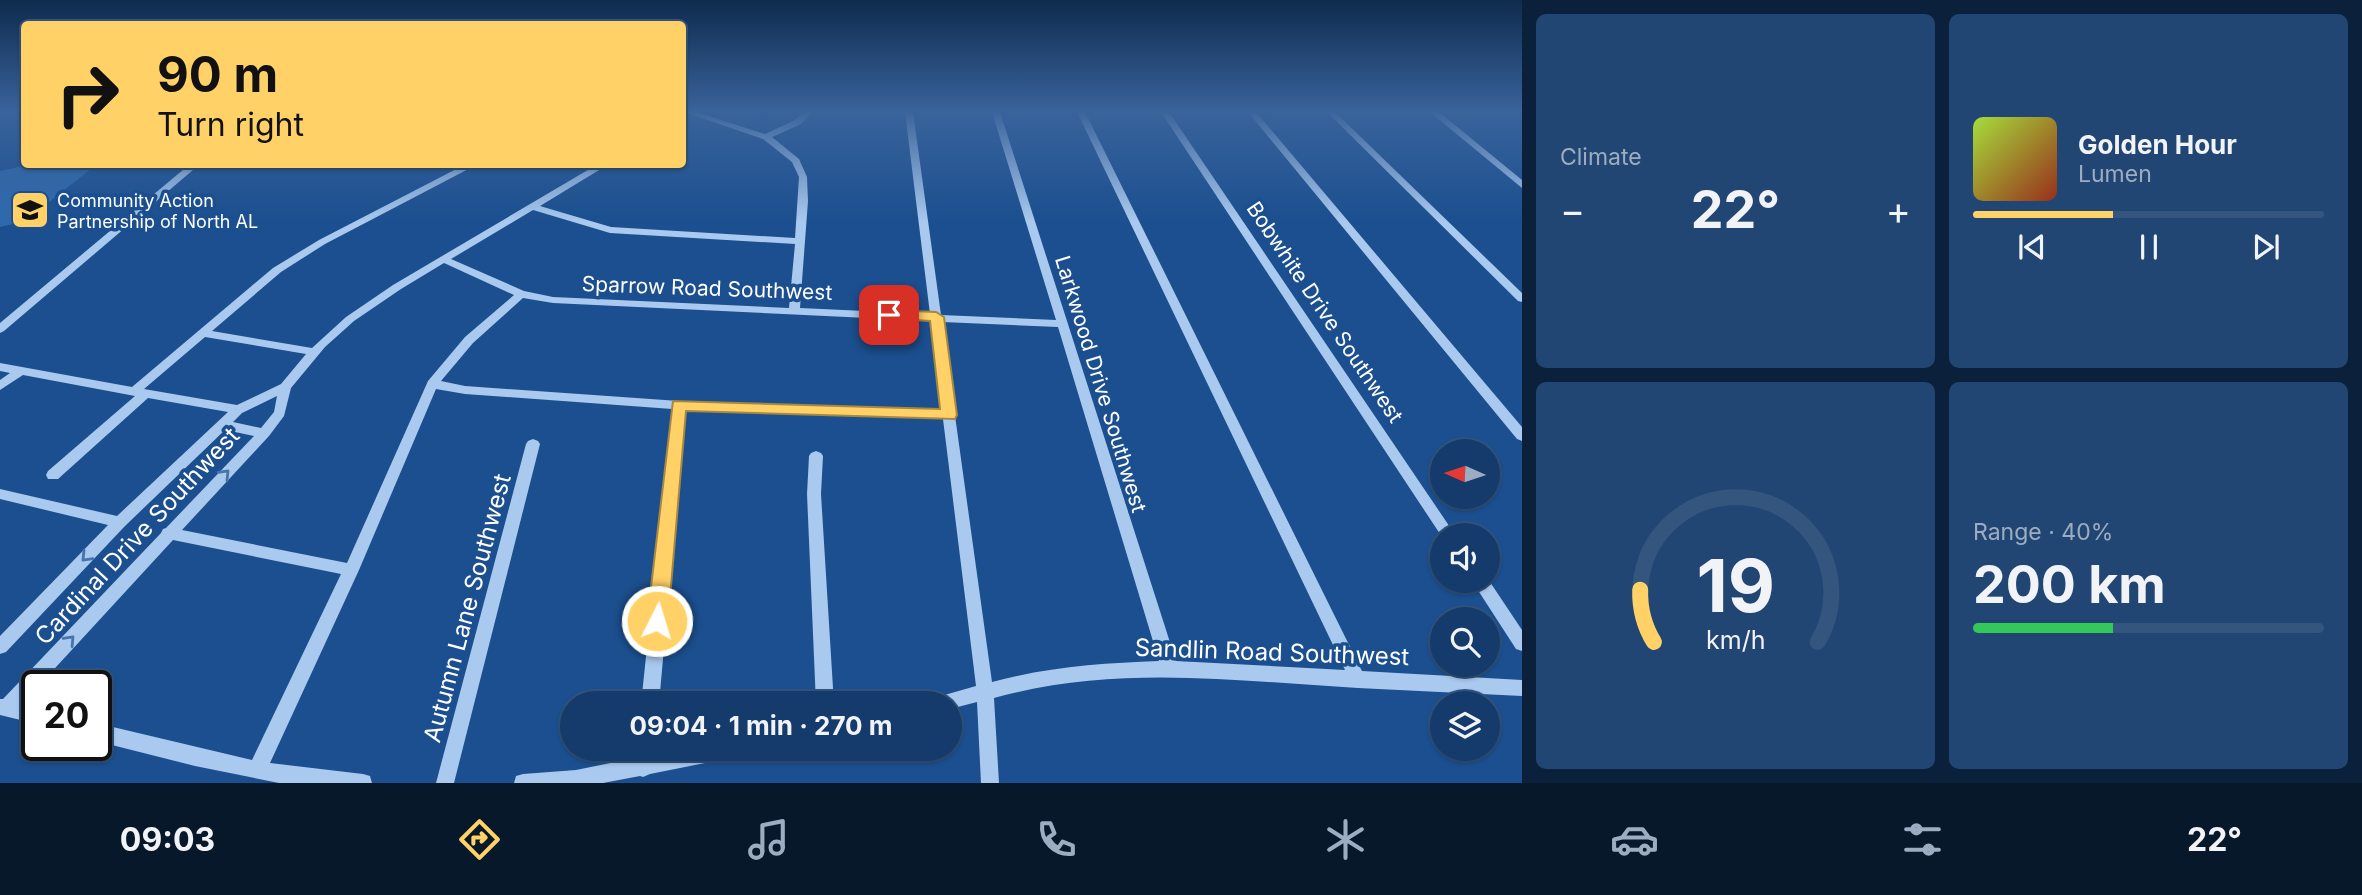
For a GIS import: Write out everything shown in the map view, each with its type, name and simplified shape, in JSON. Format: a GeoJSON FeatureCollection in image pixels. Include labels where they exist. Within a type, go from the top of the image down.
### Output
{"type":"FeatureCollection","features":[{"type":"Feature","properties":{"kind":"street"},"geometry":{"type":"LineString","coordinates":[[781,149],[796,161],[803,177],[794,310]]}},
{"type":"Feature","properties":{"kind":"street"},"geometry":{"type":"LineString","coordinates":[[914,149],[985,691],[990,783]]}},
{"type":"Feature","properties":{"kind":"street","name":"Larkwood Drive Southwest"},"geometry":{"type":"LineString","coordinates":[[1007,149],[1170,668]]}},
{"type":"Feature","properties":{"kind":"street"},"geometry":{"type":"LineString","coordinates":[[1099,149],[1358,680]]}},
{"type":"Feature","properties":{"kind":"street","name":"Bobwhite Drive Southwest"},"geometry":{"type":"LineString","coordinates":[[1189,149],[1440,523]]}},
{"type":"Feature","properties":{"kind":"street"},"geometry":{"type":"LineString","coordinates":[[1282,149],[1522,436]]}},
{"type":"Feature","properties":{"kind":"street"},"geometry":{"type":"LineString","coordinates":[[1368,149],[1522,299]]}},
{"type":"Feature","properties":{"kind":"street"},"geometry":{"type":"LineString","coordinates":[[1478,149],[1522,185]]}},
{"type":"Feature","properties":{"kind":"street"},"geometry":{"type":"LineString","coordinates":[[0,329],[191,168]]}},
{"type":"Feature","properties":{"kind":"street"},"geometry":{"type":"LineString","coordinates":[[53,475],[204,333],[276,270],[466,168]]}},
{"type":"Feature","properties":{"kind":"street","name":"Cardinal Drive Southwest"},"geometry":{"type":"LineString","coordinates":[[0,647],[120,522],[222,425],[238,410],[285,387],[315,352],[350,318],[443,259],[598,168]]}},
{"type":"Feature","properties":{"kind":"street"},"geometry":{"type":"LineString","coordinates":[[532,207],[571,221],[620,231],[800,241]]}},
{"type":"Feature","properties":{"kind":"street","name":"Sparrow Road Southwest"},"geometry":{"type":"LineString","coordinates":[[443,259],[521,294],[589,303],[794,310],[1061,324]]}},
{"type":"Feature","properties":{"kind":"street"},"geometry":{"type":"LineString","coordinates":[[257,770],[351,570],[432,384],[469,340],[521,294]]}},
{"type":"Feature","properties":{"kind":"street","name":"Cardinal Drive Southwest"},"geometry":{"type":"LineString","coordinates":[[0,367],[238,410]]}},
{"type":"Feature","properties":{"kind":"street"},"geometry":{"type":"LineString","coordinates":[[0,386],[21,371]]}},
{"type":"Feature","properties":{"kind":"street"},"geometry":{"type":"LineString","coordinates":[[432,384],[465,390],[679,405],[949,415]]}},
{"type":"Feature","properties":{"kind":"street","name":"Cardinal Drive Southwest"},"geometry":{"type":"LineString","coordinates":[[4,707],[264,433],[280,413],[285,387]]}},
{"type":"Feature","properties":{"kind":"street"},"geometry":{"type":"LineString","coordinates":[[651,691],[679,405]]}},
{"type":"Feature","properties":{"kind":"street"},"geometry":{"type":"LineString","coordinates":[[222,425],[264,433]]}},
{"type":"Feature","properties":{"kind":"street","name":"Autumn Lane Southwest"},"geometry":{"type":"LineString","coordinates":[[445,783],[533,444]]}},
{"type":"Feature","properties":{"kind":"street"},"geometry":{"type":"LineString","coordinates":[[816,456],[814,494],[824,691]]}},
{"type":"Feature","properties":{"kind":"street"},"geometry":{"type":"LineString","coordinates":[[0,494],[120,522]]}},
{"type":"Feature","properties":{"kind":"street"},"geometry":{"type":"LineString","coordinates":[[167,533],[351,570]]}},
{"type":"Feature","properties":{"kind":"street"},"geometry":{"type":"LineString","coordinates":[[1488,593],[1522,644]]}},
{"type":"Feature","properties":{"kind":"street","name":"Sandlin Road Southwest"},"geometry":{"type":"LineString","coordinates":[[962,698],[985,691],[1100,671],[1170,668],[1522,688]]}},
{"type":"Feature","properties":{"kind":"street"},"geometry":{"type":"LineString","coordinates":[[4,707],[21,712]]}},
{"type":"Feature","properties":{"kind":"street"},"geometry":{"type":"LineString","coordinates":[[112,736],[217,763],[257,770],[282,779],[363,783]]}},
{"type":"Feature","properties":{"kind":"street"},"geometry":{"type":"LineString","coordinates":[[523,783],[576,779],[634,761]]}},
{"type":"Feature","properties":{"kind":"lane"},"geometry":{"type":"LineString","coordinates":[[204,333],[315,352]]}},
{"type":"Feature","properties":{"kind":"shaded area"},"geometry":{"type":"Polygon","coordinates":[[[21,166],[92,168],[25,221],[0,227],[0,171],[21,166]]]}},
{"type":"Feature","properties":{"kind":"place","name":"Community Action Partnership of North AL"},"geometry":{"type":"Point","coordinates":[30,210]}},
{"type":"Feature","properties":{"kind":"route"},"geometry":{"type":"LineString","coordinates":[[657,621],[679,405],[949,415],[936,317],[889,315]]}}]}
